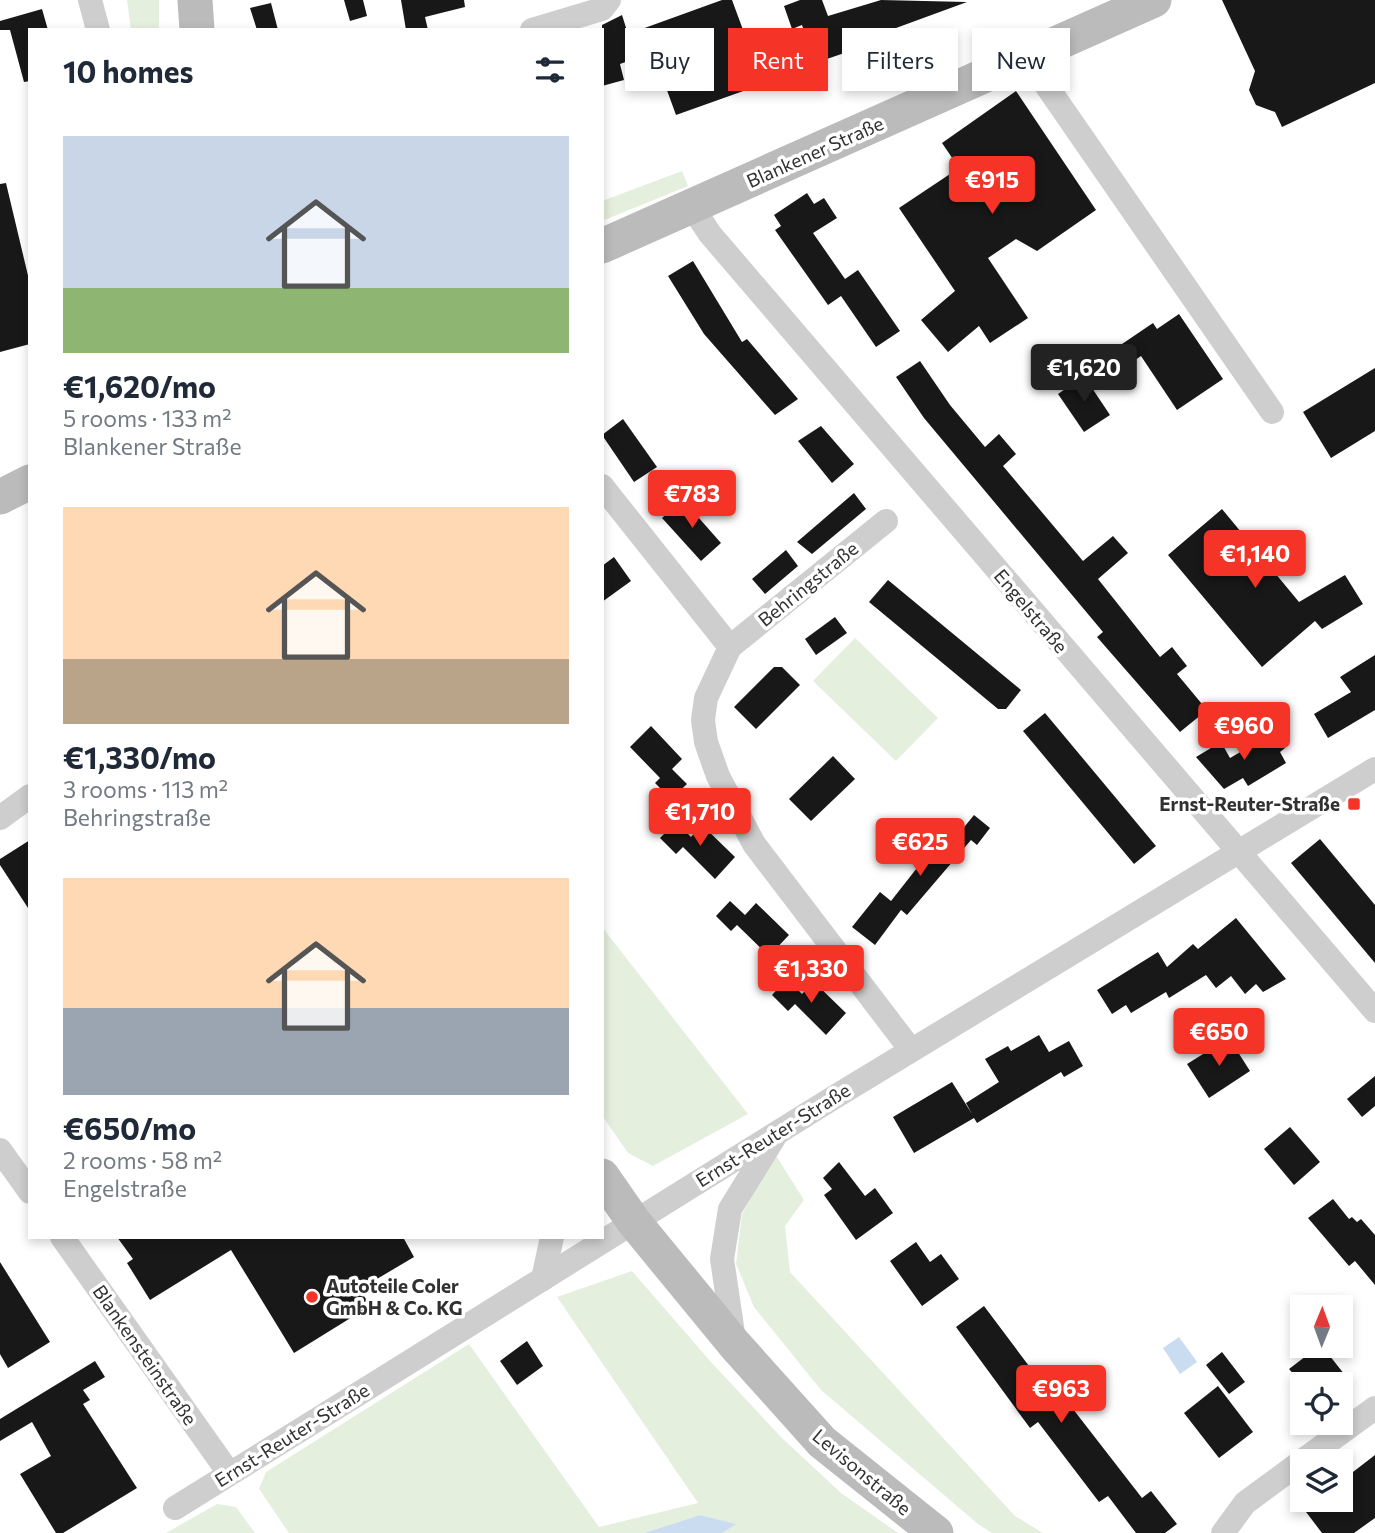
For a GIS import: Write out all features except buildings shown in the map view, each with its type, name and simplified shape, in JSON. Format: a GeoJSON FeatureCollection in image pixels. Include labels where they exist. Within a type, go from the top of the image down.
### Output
{"type":"FeatureCollection","features":[{"type":"Feature","properties":{"kind":"main road"},"geometry":{"type":"LineString","coordinates":[[195,0],[197,28]]}},
{"type":"Feature","properties":{"kind":"main road","name":"Blankener Straße"},"geometry":{"type":"LineString","coordinates":[[1070,39],[1154,0]]}},
{"type":"Feature","properties":{"kind":"main road","name":"Blankener Straße"},"geometry":{"type":"LineString","coordinates":[[604,245],[972,84]]}},
{"type":"Feature","properties":{"kind":"main road"},"geometry":{"type":"LineString","coordinates":[[0,497],[28,483]]}},
{"type":"Feature","properties":{"kind":"main road","name":"Levisonstraße"},"geometry":{"type":"LineString","coordinates":[[604,1179],[634,1222],[735,1345],[822,1442],[936,1533]]}},
{"type":"Feature","properties":{"kind":"street"},"geometry":{"type":"LineString","coordinates":[[90,0],[97,28]]}},
{"type":"Feature","properties":{"kind":"street"},"geometry":{"type":"LineString","coordinates":[[539,28],[603,9],[609,0]]}},
{"type":"Feature","properties":{"kind":"street"},"geometry":{"type":"LineString","coordinates":[[1050,91],[1272,412]]}},
{"type":"Feature","properties":{"kind":"street","name":"Engelstraße"},"geometry":{"type":"LineString","coordinates":[[692,207],[710,234],[1214,827],[1240,849],[1375,1011]]}},
{"type":"Feature","properties":{"kind":"street"},"geometry":{"type":"LineString","coordinates":[[604,489],[730,647]]}},
{"type":"Feature","properties":{"kind":"street","name":"Behringstraße"},"geometry":{"type":"LineString","coordinates":[[887,522],[730,647],[706,698],[703,720],[706,742],[718,776],[754,844],[911,1050]]}},
{"type":"Feature","properties":{"kind":"street","name":"Ernst-Reuter-Straße"},"geometry":{"type":"LineString","coordinates":[[175,1508],[911,1050],[1375,769]]}},
{"type":"Feature","properties":{"kind":"street"},"geometry":{"type":"LineString","coordinates":[[0,818],[28,797]]}},
{"type":"Feature","properties":{"kind":"street"},"geometry":{"type":"LineString","coordinates":[[735,1345],[722,1259],[730,1209],[776,1135]]}},
{"type":"Feature","properties":{"kind":"street"},"geometry":{"type":"LineString","coordinates":[[0,1150],[28,1189]]}},
{"type":"Feature","properties":{"kind":"street","name":"Blankensteinstraße"},"geometry":{"type":"LineString","coordinates":[[63,1239],[229,1473]]}},
{"type":"Feature","properties":{"kind":"street"},"geometry":{"type":"LineString","coordinates":[[543,1279],[552,1239]]}},
{"type":"Feature","properties":{"kind":"street"},"geometry":{"type":"LineString","coordinates":[[1319,1449],[1375,1408]]}},
{"type":"Feature","properties":{"kind":"street"},"geometry":{"type":"LineString","coordinates":[[1223,1533],[1245,1503],[1290,1470]]}},
{"type":"Feature","properties":{"kind":"green space"},"geometry":{"type":"Polygon","coordinates":[[[127,0],[159,0],[159,28],[131,28],[127,0]]]}},
{"type":"Feature","properties":{"kind":"green space"},"geometry":{"type":"Polygon","coordinates":[[[682,171],[688,186],[604,220],[604,200],[682,171]]]}},
{"type":"Feature","properties":{"kind":"green space"},"geometry":{"type":"Polygon","coordinates":[[[855,638],[938,718],[896,761],[813,681],[855,638]]]}},
{"type":"Feature","properties":{"kind":"green space"},"geometry":{"type":"Polygon","coordinates":[[[604,930],[748,1114],[653,1166],[628,1153],[604,1118],[604,930]]]}},
{"type":"Feature","properties":{"kind":"green space"},"geometry":{"type":"Polygon","coordinates":[[[775,1154],[804,1200],[785,1226],[790,1272],[1015,1516],[1043,1533],[992,1533],[978,1524],[821,1390],[754,1307],[736,1264],[742,1214],[775,1154]]]}},
{"type":"Feature","properties":{"kind":"green space"},"geometry":{"type":"Polygon","coordinates":[[[632,1271],[781,1437],[841,1493],[898,1533],[722,1533],[735,1524],[700,1515],[644,1533],[289,1533],[259,1489],[266,1472],[469,1344],[599,1527],[698,1503],[557,1297],[632,1271]]]}},
{"type":"Feature","properties":{"kind":"green space"},"geometry":{"type":"Polygon","coordinates":[[[217,1504],[236,1507],[255,1533],[166,1533],[217,1504]]]}},
{"type":"Feature","properties":{"kind":"water"},"geometry":{"type":"Polygon","coordinates":[[[1179,1337],[1197,1362],[1180,1374],[1163,1348],[1179,1337]]]}},
{"type":"Feature","properties":{"kind":"water"},"geometry":{"type":"Polygon","coordinates":[[[700,1515],[736,1524],[722,1533],[644,1533],[700,1515]]]}},
{"type":"Feature","properties":{"kind":"place","name":"Ernst-Reuter-Straße"},"geometry":{"type":"Point","coordinates":[1354,804]}},
{"type":"Feature","properties":{"kind":"place","name":"Autoteile Coler GmbH & Co. KG"},"geometry":{"type":"Point","coordinates":[312,1297]}}]}
